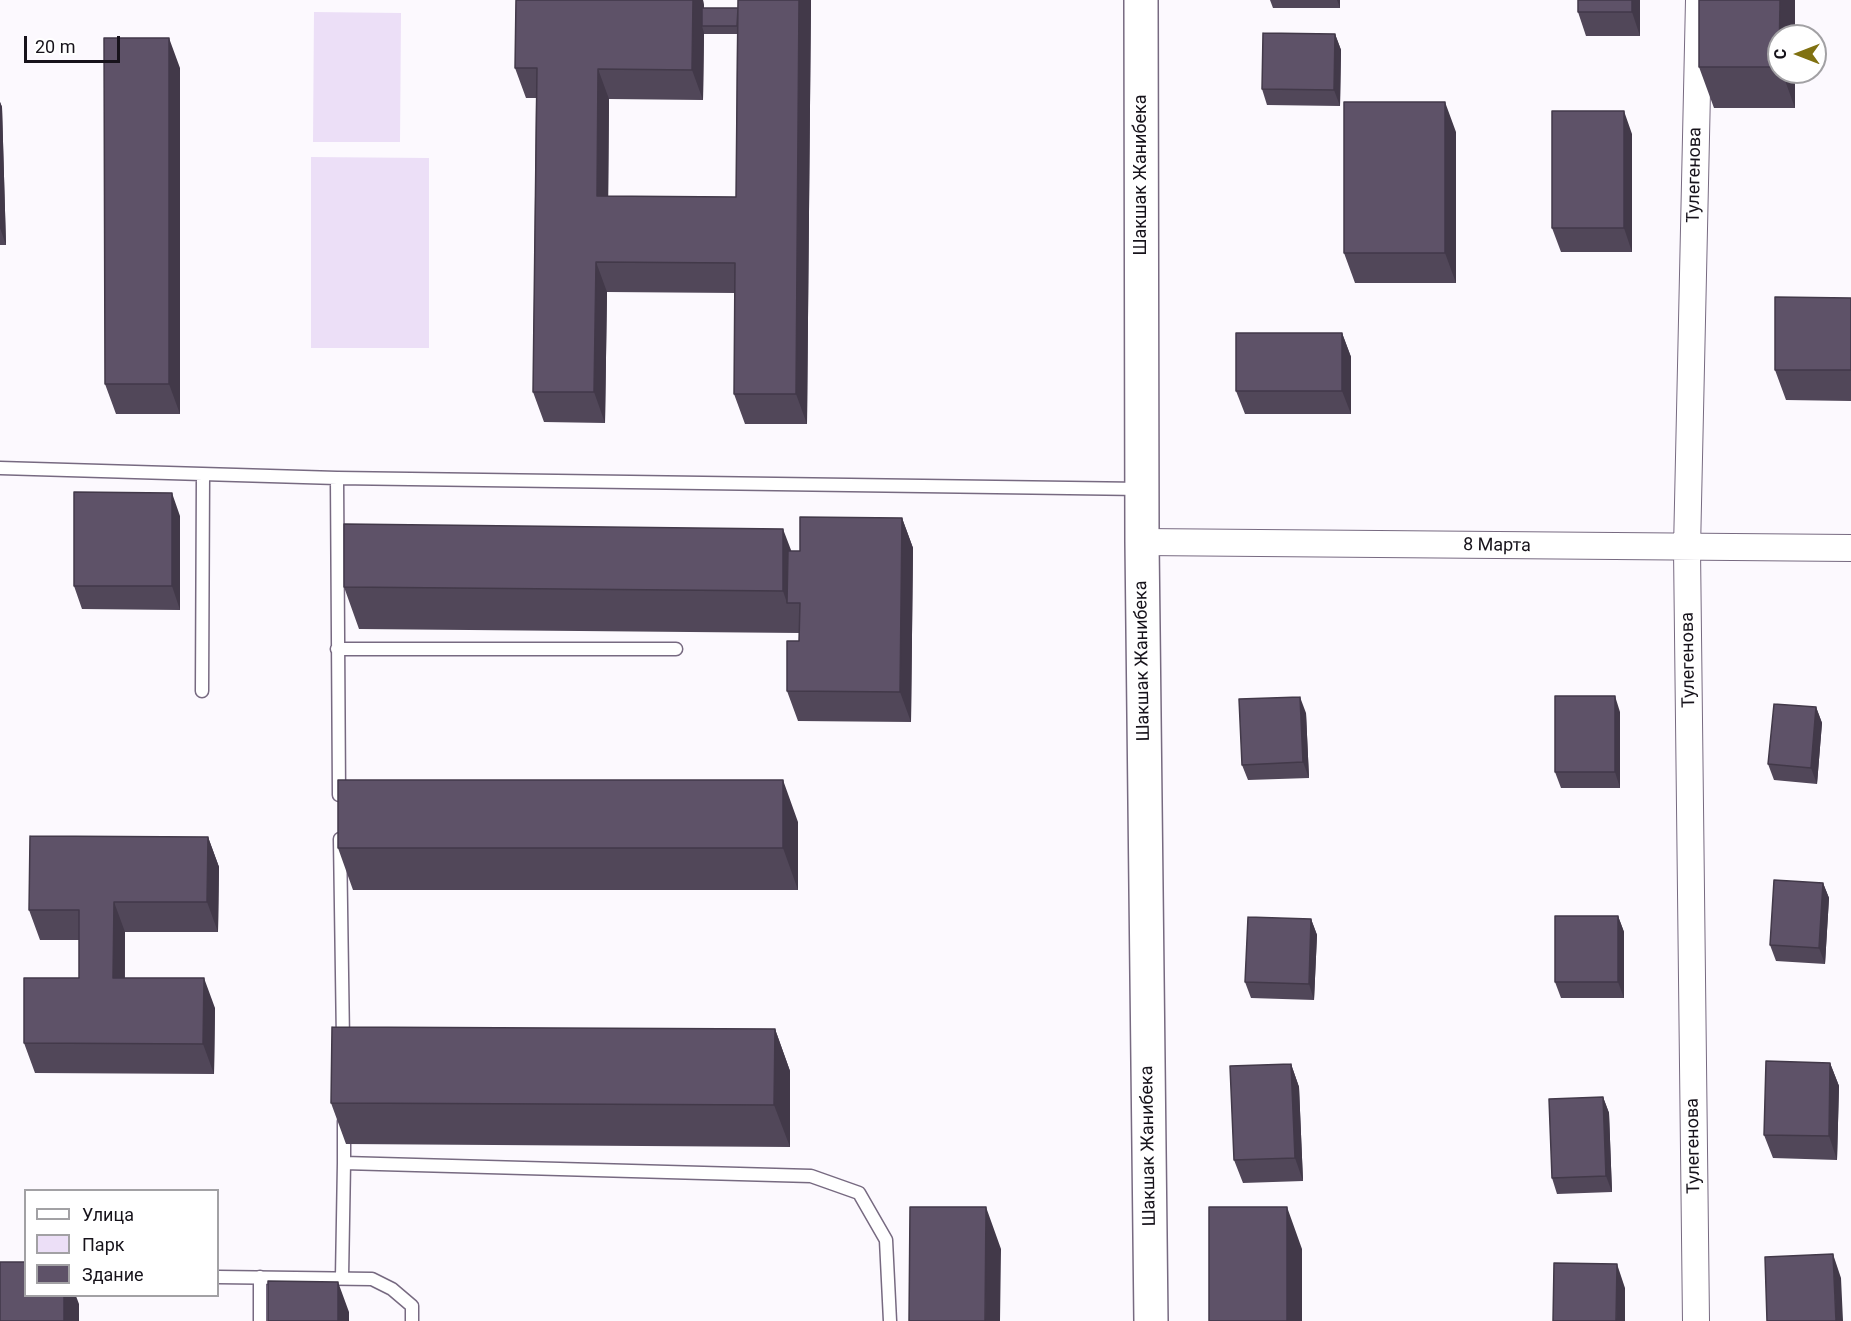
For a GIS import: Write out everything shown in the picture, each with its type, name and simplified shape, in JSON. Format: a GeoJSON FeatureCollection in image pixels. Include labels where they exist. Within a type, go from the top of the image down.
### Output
{"type":"FeatureCollection","features":[{"type":"Feature","properties":{"kind":"main road","name":"Шакшак Жанибека"},"geometry":{"type":"LineString","coordinates":[[1141,0],[1142,542],[1151,1321]]}},
{"type":"Feature","properties":{"kind":"street","name":"Тулегенова"},"geometry":{"type":"LineString","coordinates":[[1696,1321],[1687,549],[1699,0]]}},
{"type":"Feature","properties":{"kind":"street","name":"8 Марта"},"geometry":{"type":"LineString","coordinates":[[1142,542],[1687,549],[1851,548]]}},
{"type":"Feature","properties":{"kind":"lane"},"geometry":{"type":"LineString","coordinates":[[0,468],[337,478],[1142,489]]}},
{"type":"Feature","properties":{"kind":"lane"},"geometry":{"type":"LineString","coordinates":[[202,691],[203,475]]}},
{"type":"Feature","properties":{"kind":"lane"},"geometry":{"type":"LineString","coordinates":[[337,478],[339,805]]}},
{"type":"Feature","properties":{"kind":"lane"},"geometry":{"type":"LineString","coordinates":[[337,649],[676,649]]}},
{"type":"Feature","properties":{"kind":"lane"},"geometry":{"type":"LineString","coordinates":[[339,829],[343,1056]]}},
{"type":"Feature","properties":{"kind":"lane"},"geometry":{"type":"LineString","coordinates":[[342,1277],[344,1104]]}},
{"type":"Feature","properties":{"kind":"lane"},"geometry":{"type":"LineString","coordinates":[[344,1163],[811,1176],[859,1193],[886,1240],[890,1321]]}},
{"type":"Feature","properties":{"kind":"lane"},"geometry":{"type":"LineString","coordinates":[[219,1277],[372,1279],[393,1289],[412,1306],[412,1321]]}},
{"type":"Feature","properties":{"kind":"lane"},"geometry":{"type":"LineString","coordinates":[[260,1277],[260,1321]]}},
{"type":"Feature","properties":{"kind":"green space"},"geometry":{"type":"Polygon","coordinates":[[[314,12],[401,13],[400,142],[313,142],[314,12]]]}},
{"type":"Feature","properties":{"kind":"green space"},"geometry":{"type":"Polygon","coordinates":[[[311,157],[429,158],[429,348],[311,348],[311,157]]]}},
{"type":"Feature","properties":{"kind":"building"},"geometry":{"type":"Polygon","coordinates":[[[516,0],[693,0],[692,70],[598,69],[597,196],[736,197],[738,0],[799,0],[796,394],[734,394],[735,263],[596,262],[594,392],[533,392],[537,68],[515,68],[516,0]]]}},
{"type":"Feature","properties":{"kind":"building"},"geometry":{"type":"Polygon","coordinates":[[[1578,0],[1632,0],[1632,12],[1578,12],[1578,0]]]}},
{"type":"Feature","properties":{"kind":"building"},"geometry":{"type":"Polygon","coordinates":[[[1699,0],[1780,0],[1780,24],[1767,24],[1767,67],[1699,67],[1699,0]]]}},
{"type":"Feature","properties":{"kind":"building"},"geometry":{"type":"Polygon","coordinates":[[[702,8],[738,8],[737,26],[702,26],[702,8]]]}},
{"type":"Feature","properties":{"kind":"building"},"geometry":{"type":"Polygon","coordinates":[[[1263,33],[1335,34],[1334,90],[1262,89],[1263,33]]]}},
{"type":"Feature","properties":{"kind":"building"},"geometry":{"type":"Polygon","coordinates":[[[104,38],[169,38],[169,384],[105,384],[104,38]]]}},
{"type":"Feature","properties":{"kind":"building"},"geometry":{"type":"Polygon","coordinates":[[[1344,102],[1445,102],[1445,253],[1344,253],[1344,102]]]}},
{"type":"Feature","properties":{"kind":"building"},"geometry":{"type":"Polygon","coordinates":[[[1552,111],[1624,111],[1624,228],[1552,228],[1552,111]]]}},
{"type":"Feature","properties":{"kind":"building"},"geometry":{"type":"Polygon","coordinates":[[[1775,297],[1851,298],[1851,370],[1775,370],[1775,297]]]}},
{"type":"Feature","properties":{"kind":"building"},"geometry":{"type":"Polygon","coordinates":[[[1236,333],[1342,333],[1342,391],[1236,391],[1236,333]]]}},
{"type":"Feature","properties":{"kind":"building"},"geometry":{"type":"Polygon","coordinates":[[[74,492],[172,493],[172,586],[74,586],[74,492]]]}},
{"type":"Feature","properties":{"kind":"building"},"geometry":{"type":"Polygon","coordinates":[[[800,517],[902,518],[900,692],[787,691],[787,641],[799,641],[800,603],[787,603],[788,551],[800,551],[800,517]]]}},
{"type":"Feature","properties":{"kind":"building"},"geometry":{"type":"Polygon","coordinates":[[[344,524],[783,529],[783,591],[344,587],[344,524]]]}},
{"type":"Feature","properties":{"kind":"building"},"geometry":{"type":"Polygon","coordinates":[[[1555,696],[1615,696],[1615,772],[1555,772],[1555,696]]]}},
{"type":"Feature","properties":{"kind":"building"},"geometry":{"type":"Polygon","coordinates":[[[1300,697],[1303,762],[1242,765],[1239,699],[1300,697]]]}},
{"type":"Feature","properties":{"kind":"building"},"geometry":{"type":"Polygon","coordinates":[[[1774,704],[1816,707],[1811,768],[1768,764],[1774,704]]]}},
{"type":"Feature","properties":{"kind":"building"},"geometry":{"type":"Polygon","coordinates":[[[338,780],[783,780],[783,848],[338,848],[338,780]]]}},
{"type":"Feature","properties":{"kind":"building"},"geometry":{"type":"Polygon","coordinates":[[[30,836],[208,837],[207,902],[114,902],[113,978],[204,978],[203,1044],[24,1043],[24,978],[79,978],[79,910],[29,910],[30,836]]]}},
{"type":"Feature","properties":{"kind":"building"},"geometry":{"type":"Polygon","coordinates":[[[1774,880],[1823,883],[1819,948],[1770,945],[1774,880]]]}},
{"type":"Feature","properties":{"kind":"building"},"geometry":{"type":"Polygon","coordinates":[[[1555,916],[1618,916],[1618,982],[1555,982],[1555,916]]]}},
{"type":"Feature","properties":{"kind":"building"},"geometry":{"type":"Polygon","coordinates":[[[1248,917],[1311,919],[1309,984],[1245,982],[1248,917]]]}},
{"type":"Feature","properties":{"kind":"building"},"geometry":{"type":"Polygon","coordinates":[[[332,1027],[775,1029],[774,1105],[331,1103],[332,1027]]]}},
{"type":"Feature","properties":{"kind":"building"},"geometry":{"type":"Polygon","coordinates":[[[1766,1061],[1830,1063],[1829,1136],[1764,1135],[1766,1061]]]}},
{"type":"Feature","properties":{"kind":"building"},"geometry":{"type":"Polygon","coordinates":[[[1291,1064],[1295,1158],[1234,1160],[1230,1066],[1291,1064]]]}},
{"type":"Feature","properties":{"kind":"building"},"geometry":{"type":"Polygon","coordinates":[[[1603,1097],[1606,1176],[1552,1178],[1549,1099],[1603,1097]]]}},
{"type":"Feature","properties":{"kind":"building"},"geometry":{"type":"Polygon","coordinates":[[[910,1207],[986,1207],[985,1321],[909,1321],[910,1207]]]}},
{"type":"Feature","properties":{"kind":"building"},"geometry":{"type":"Polygon","coordinates":[[[1209,1207],[1287,1207],[1287,1321],[1209,1321],[1209,1207]]]}},
{"type":"Feature","properties":{"kind":"building"},"geometry":{"type":"Polygon","coordinates":[[[1833,1254],[1836,1321],[1767,1321],[1765,1257],[1833,1254]]]}},
{"type":"Feature","properties":{"kind":"building"},"geometry":{"type":"Polygon","coordinates":[[[0,1262],[24,1262],[24,1297],[64,1297],[64,1321],[0,1321],[0,1262]]]}},
{"type":"Feature","properties":{"kind":"building"},"geometry":{"type":"Polygon","coordinates":[[[1554,1263],[1617,1264],[1616,1321],[1553,1321],[1554,1263]]]}},
{"type":"Feature","properties":{"kind":"building"},"geometry":{"type":"Polygon","coordinates":[[[268,1281],[338,1282],[338,1321],[268,1321],[268,1281]]]}}]}
